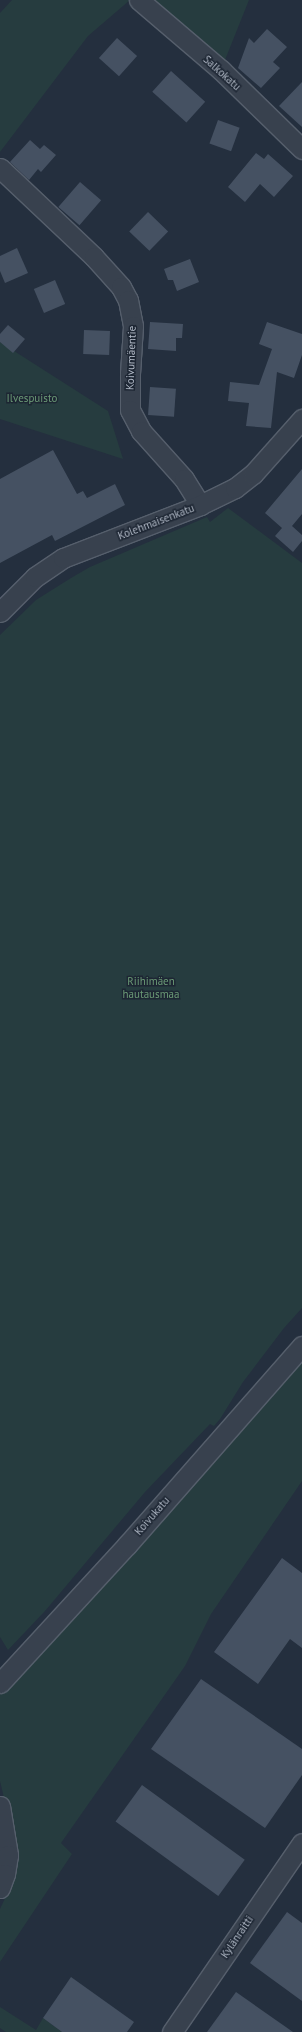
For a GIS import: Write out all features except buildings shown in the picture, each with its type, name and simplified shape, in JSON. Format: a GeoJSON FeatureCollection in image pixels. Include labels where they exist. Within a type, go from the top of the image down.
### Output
{"type":"FeatureCollection","features":[{"type":"Feature","properties":{"kind":"street","name":"Salkokatu"},"geometry":{"type":"LineString","coordinates":[[139,0],[221,70],[302,149]]}},
{"type":"Feature","properties":{"kind":"street","name":"Koivumäentie"},"geometry":{"type":"LineString","coordinates":[[0,168],[94,256],[121,287],[128,300],[133,326],[130,410],[142,431],[184,480],[200,505]]}},
{"type":"Feature","properties":{"kind":"street","name":"Kolehmaisenkatu"},"geometry":{"type":"LineString","coordinates":[[0,612],[35,577],[63,558],[200,505],[245,481],[302,419]]}},
{"type":"Feature","properties":{"kind":"street","name":"Koivukatu"},"geometry":{"type":"LineString","coordinates":[[0,1683],[127,1545],[302,1346]]}},
{"type":"Feature","properties":{"kind":"street"},"geometry":{"type":"LineString","coordinates":[[0,1806],[8,1855],[5,1874],[0,1888]]}},
{"type":"Feature","properties":{"kind":"street","name":"Kylänraitti"},"geometry":{"type":"LineString","coordinates":[[172,2032],[302,1843]]}},
{"type":"Feature","properties":{"kind":"green space"},"geometry":{"type":"Polygon","coordinates":[[[12,0],[130,0],[88,36],[0,152],[0,13],[12,0]]]}},
{"type":"Feature","properties":{"kind":"green space"},"geometry":{"type":"Polygon","coordinates":[[[145,0],[249,0],[221,70],[145,0]]]}},
{"type":"Feature","properties":{"kind":"green space","name":"Ilvespuisto"},"geometry":{"type":"Polygon","coordinates":[[[0,342],[108,411],[123,459],[0,419],[0,342]]]}},
{"type":"Feature","properties":{"kind":"green space","name":"Riihimäen hautausmaa"},"geometry":{"type":"Polygon","coordinates":[[[228,508],[302,563],[302,1308],[284,1328],[243,1382],[214,1426],[210,1424],[145,1492],[45,1611],[8,1650],[0,1637],[0,635],[36,600],[90,567],[207,517],[210,522],[228,508]]]}},
{"type":"Feature","properties":{"kind":"green space"},"geometry":{"type":"Polygon","coordinates":[[[302,1356],[302,1481],[211,1614],[185,1666],[61,1843],[72,1854],[0,1962],[0,1909],[7,1894],[14,1839],[0,1781],[0,1695],[66,1623],[302,1356]]]}},
{"type":"Feature","properties":{"kind":"green space"},"geometry":{"type":"Polygon","coordinates":[[[0,2007],[36,2030],[43,2018],[62,2032],[6,2032],[0,2028],[0,2007]]]}}]}
